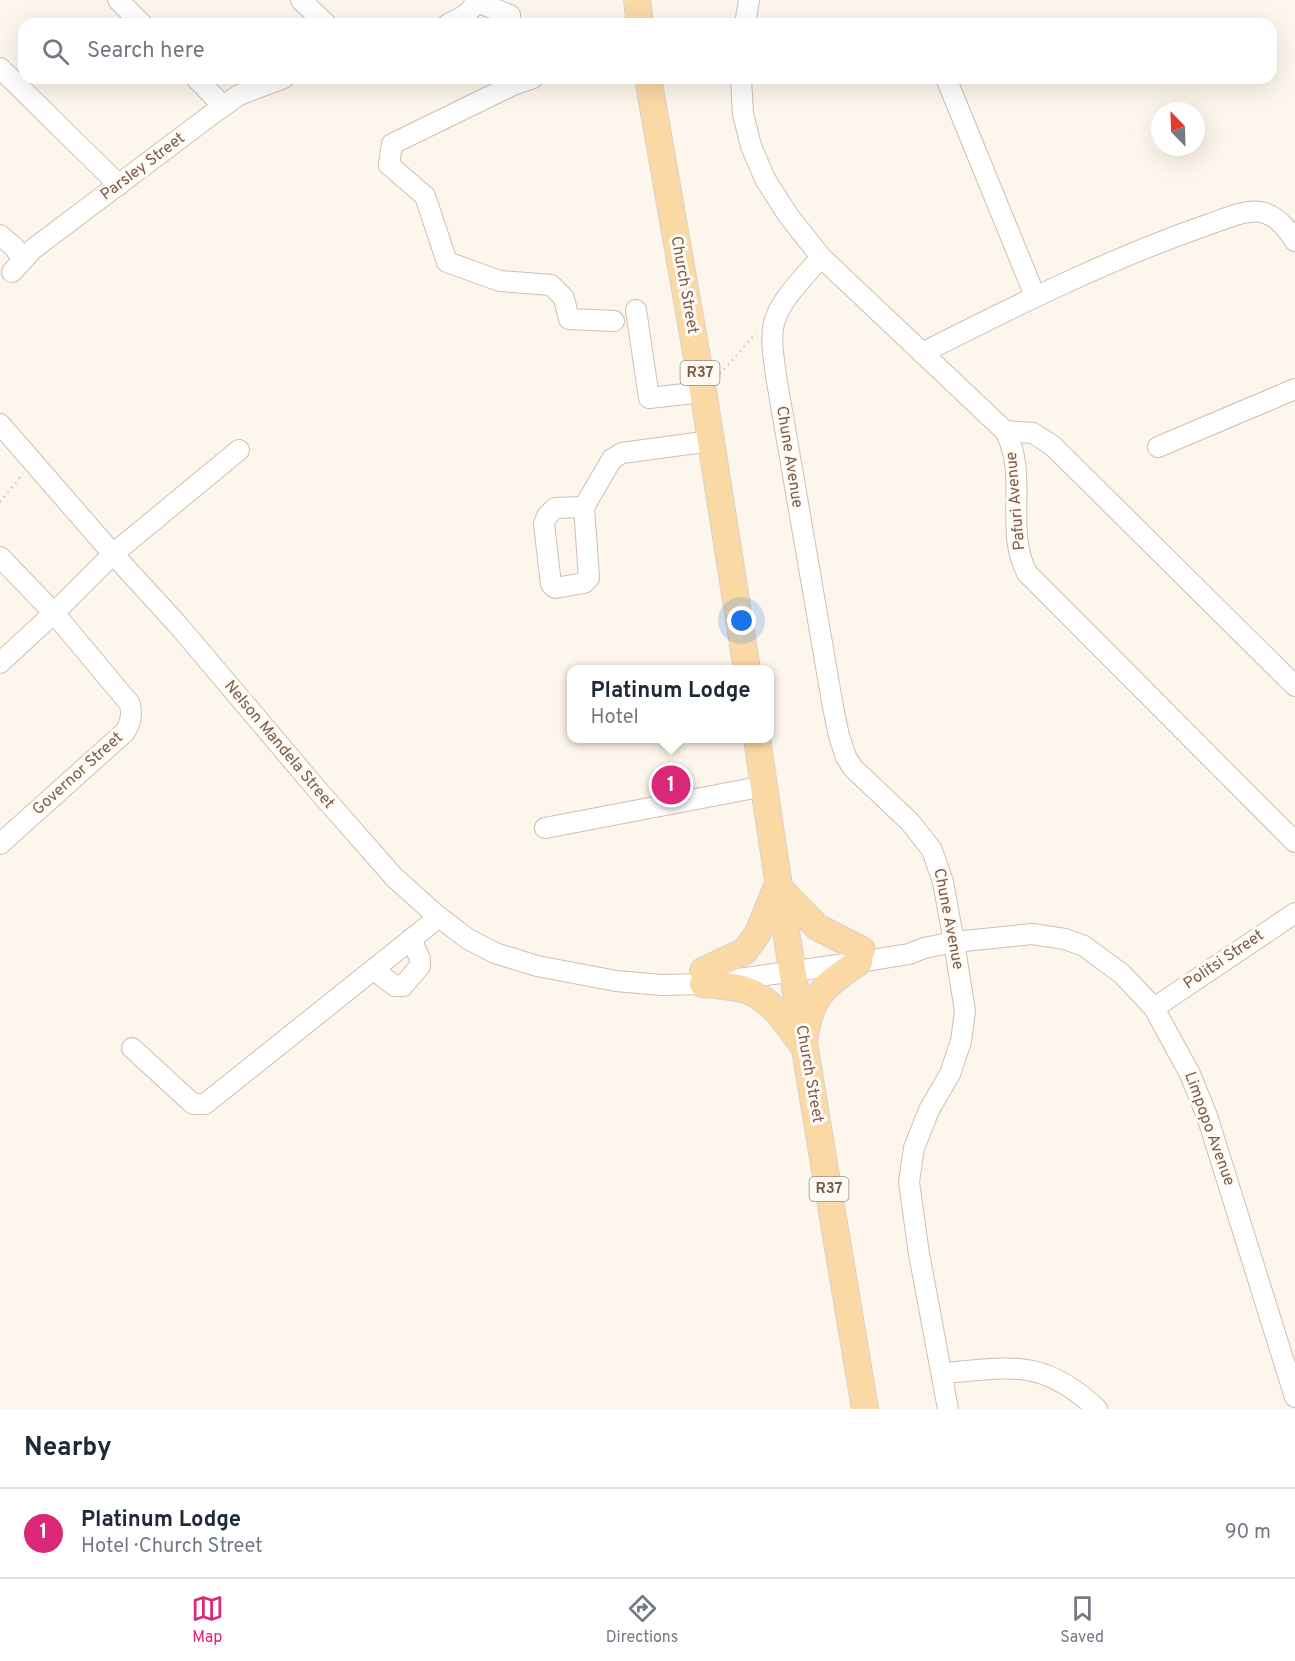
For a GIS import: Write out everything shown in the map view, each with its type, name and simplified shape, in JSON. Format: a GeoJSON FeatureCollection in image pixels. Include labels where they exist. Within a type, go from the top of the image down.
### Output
{"type":"FeatureCollection","features":[{"type":"Feature","properties":{"kind":"main road"},"geometry":{"type":"LineString","coordinates":[[637,0],[639,18]]}},
{"type":"Feature","properties":{"kind":"main road","name":"Church Street"},"geometry":{"type":"LineString","coordinates":[[649,84],[710,385],[711,441],[746,665]]}},
{"type":"Feature","properties":{"kind":"main road","name":"Church Street"},"geometry":{"type":"LineString","coordinates":[[758,743],[803,1047],[815,1104],[863,1408]]}},
{"type":"Feature","properties":{"kind":"main road"},"geometry":{"type":"LineString","coordinates":[[703,977],[745,951],[758,933],[779,886],[817,927],[860,956],[828,984],[815,1001],[808,1016],[803,1047]]}},
{"type":"Feature","properties":{"kind":"main road"},"geometry":{"type":"LineString","coordinates":[[703,977],[757,995],[784,1019],[803,1047]]}},
{"type":"Feature","properties":{"kind":"street"},"geometry":{"type":"LineString","coordinates":[[118,0],[136,18]]}},
{"type":"Feature","properties":{"kind":"street"},"geometry":{"type":"LineString","coordinates":[[302,0],[320,18]]}},
{"type":"Feature","properties":{"kind":"street"},"geometry":{"type":"LineString","coordinates":[[746,18],[749,0]]}},
{"type":"Feature","properties":{"kind":"street"},"geometry":{"type":"LineString","coordinates":[[460,18],[471,10],[476,1],[510,15]]}},
{"type":"Feature","properties":{"kind":"street"},"geometry":{"type":"LineString","coordinates":[[0,69],[119,185]]}},
{"type":"Feature","properties":{"kind":"street"},"geometry":{"type":"LineString","coordinates":[[202,84],[224,106]]}},
{"type":"Feature","properties":{"kind":"street","name":"Parsley Street"},"geometry":{"type":"LineString","coordinates":[[0,235],[14,247],[17,265],[224,106],[252,89],[267,84]]}},
{"type":"Feature","properties":{"kind":"street"},"geometry":{"type":"LineString","coordinates":[[516,84],[392,144],[389,165],[425,196],[447,262],[500,281],[551,285],[564,298],[569,319],[614,321]]}},
{"type":"Feature","properties":{"kind":"street","name":"Pafuri Avenue"},"geometry":{"type":"LineString","coordinates":[[741,84],[743,114],[752,146],[765,179],[788,215],[821,257],[1005,431],[1010,440],[1015,464],[1018,548],[1027,573],[1295,842]]}},
{"type":"Feature","properties":{"kind":"street"},"geometry":{"type":"LineString","coordinates":[[948,84],[1035,296]]}},
{"type":"Feature","properties":{"kind":"street"},"geometry":{"type":"LineString","coordinates":[[922,353],[1035,296],[1183,234],[1244,213],[1260,212],[1273,217],[1295,240]]}},
{"type":"Feature","properties":{"kind":"street","name":"Chune Avenue"},"geometry":{"type":"LineString","coordinates":[[821,257],[780,308],[774,323],[772,340],[816,614],[839,736],[846,757],[853,768],[910,822],[932,850],[943,882],[965,1011],[961,1041],[950,1074],[929,1110],[914,1148],[909,1182],[919,1254],[948,1409]]}},
{"type":"Feature","properties":{"kind":"street"},"geometry":{"type":"LineString","coordinates":[[636,309],[649,398],[710,385]]}},
{"type":"Feature","properties":{"kind":"street"},"geometry":{"type":"LineString","coordinates":[[1158,447],[1295,389]]}},
{"type":"Feature","properties":{"kind":"street","name":"Nelson Mandela Street"},"geometry":{"type":"LineString","coordinates":[[0,424],[394,877],[468,939],[495,953],[537,966],[616,981],[662,985],[703,977],[792,966]]}},
{"type":"Feature","properties":{"kind":"street"},"geometry":{"type":"LineString","coordinates":[[1005,431],[1033,433],[1053,446],[1295,686]]}},
{"type":"Feature","properties":{"kind":"street"},"geometry":{"type":"LineString","coordinates":[[584,507],[608,466],[618,455],[711,441]]}},
{"type":"Feature","properties":{"kind":"street"},"geometry":{"type":"LineString","coordinates":[[0,663],[113,554],[239,450]]}},
{"type":"Feature","properties":{"kind":"street","name":"Governor Street"},"geometry":{"type":"LineString","coordinates":[[0,557],[54,613],[130,704],[130,723],[126,732],[0,844]]}},
{"type":"Feature","properties":{"kind":"street"},"geometry":{"type":"LineString","coordinates":[[545,828],[764,786]]}},
{"type":"Feature","properties":{"kind":"street","name":"Politsi Street"},"geometry":{"type":"LineString","coordinates":[[1154,1008],[1295,913]]}},
{"type":"Feature","properties":{"kind":"street"},"geometry":{"type":"LineString","coordinates":[[132,1048],[193,1104],[205,1104],[439,917]]}},
{"type":"Feature","properties":{"kind":"street","name":"Limpopo Avenue"},"geometry":{"type":"LineString","coordinates":[[792,966],[860,956],[909,954],[924,948],[954,942],[1032,934],[1065,939],[1084,946],[1122,974],[1154,1008],[1190,1074],[1207,1116],[1295,1397]]}},
{"type":"Feature","properties":{"kind":"street"},"geometry":{"type":"LineString","coordinates":[[374,970],[395,986],[403,986],[420,966],[420,958],[411,939]]}},
{"type":"Feature","properties":{"kind":"street"},"geometry":{"type":"LineString","coordinates":[[942,1373],[1013,1368],[1038,1371],[1062,1381],[1097,1409]]}},
{"type":"Feature","properties":{"kind":"path"},"geometry":{"type":"LineString","coordinates":[[710,385],[755,333],[772,340]]}},
{"type":"Feature","properties":{"kind":"path"},"geometry":{"type":"LineString","coordinates":[[0,502],[33,462]]}},
{"type":"Feature","properties":{"kind":"place","name":"Platinum Lodge"},"geometry":{"type":"Point","coordinates":[671,785]}}]}
